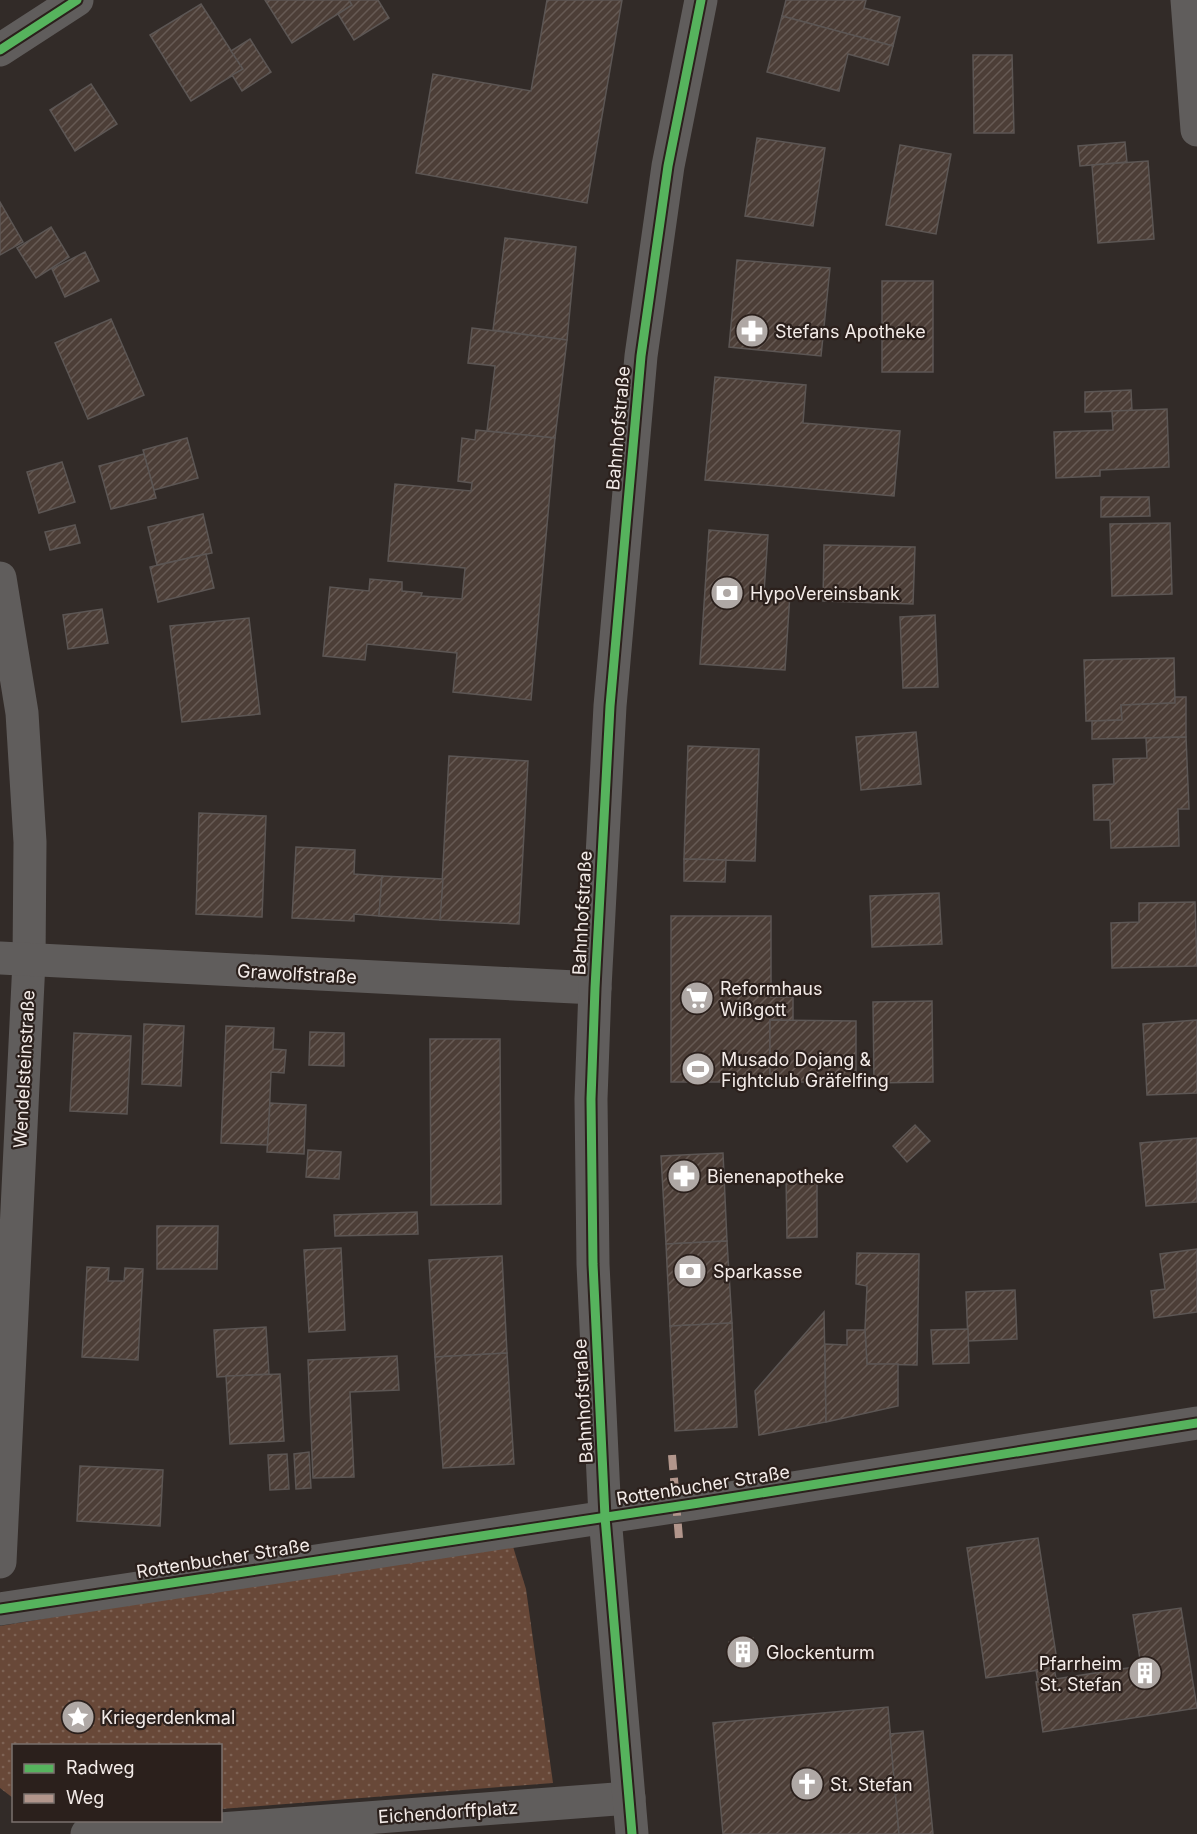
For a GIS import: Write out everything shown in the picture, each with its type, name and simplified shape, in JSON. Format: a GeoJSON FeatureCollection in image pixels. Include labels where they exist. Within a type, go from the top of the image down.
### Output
{"type":"FeatureCollection","features":[{"type":"Feature","properties":{"kind":"street"},"geometry":{"type":"LineString","coordinates":[[0,50],[77,0]]}},
{"type":"Feature","properties":{"kind":"street","name":"Bahnhofstraße"},"geometry":{"type":"LineString","coordinates":[[632,1834],[605,1517],[593,1264],[591,1099],[595,988],[610,706],[641,356],[668,166],[701,0]]}},
{"type":"Feature","properties":{"kind":"street"},"geometry":{"type":"LineString","coordinates":[[1187,0],[1197,130]]}},
{"type":"Feature","properties":{"kind":"street","name":"Wendelsteinstraße"},"geometry":{"type":"LineString","coordinates":[[0,578],[22,713],[30,842],[15,960],[0,1562]]}},
{"type":"Feature","properties":{"kind":"street","name":"Grawolfstraße"},"geometry":{"type":"LineString","coordinates":[[15,960],[595,988]]}},
{"type":"Feature","properties":{"kind":"street","name":"Rottenbucher Straße"},"geometry":{"type":"LineString","coordinates":[[0,1609],[605,1517],[1197,1423]]}},
{"type":"Feature","properties":{"kind":"street","name":"Eichendorffplatz"},"geometry":{"type":"LineString","coordinates":[[87,1834],[220,1829],[629,1798]]}},
{"type":"Feature","properties":{"kind":"shaded area"},"geometry":{"type":"Polygon","coordinates":[[[511,1540],[526,1589],[553,1783],[222,1809],[222,1744],[12,1744],[12,1797],[0,1788],[0,1626],[511,1540]]]}},
{"type":"Feature","properties":{"kind":"building"},"geometry":{"type":"Polygon","coordinates":[[[265,0],[349,0],[352,5],[292,43],[265,0]]]}},
{"type":"Feature","properties":{"kind":"building"},"geometry":{"type":"Polygon","coordinates":[[[349,0],[378,0],[389,18],[354,40],[338,14],[352,5],[349,0]]]}},
{"type":"Feature","properties":{"kind":"building"},"geometry":{"type":"Polygon","coordinates":[[[547,0],[622,0],[587,203],[416,173],[433,74],[531,91],[547,0]]]}},
{"type":"Feature","properties":{"kind":"building"},"geometry":{"type":"Polygon","coordinates":[[[786,0],[866,0],[864,8],[900,17],[893,46],[782,16],[786,0]]]}},
{"type":"Feature","properties":{"kind":"building"},"geometry":{"type":"Polygon","coordinates":[[[201,4],[243,69],[191,101],[150,35],[201,4]]]}},
{"type":"Feature","properties":{"kind":"building"},"geometry":{"type":"Polygon","coordinates":[[[782,16],[893,46],[888,65],[848,54],[839,91],[767,72],[782,16]]]}},
{"type":"Feature","properties":{"kind":"building"},"geometry":{"type":"Polygon","coordinates":[[[250,39],[271,72],[242,91],[232,75],[243,69],[231,51],[250,39]]]}},
{"type":"Feature","properties":{"kind":"building"},"geometry":{"type":"Polygon","coordinates":[[[973,55],[1012,55],[1014,133],[974,133],[973,55]]]}},
{"type":"Feature","properties":{"kind":"building"},"geometry":{"type":"Polygon","coordinates":[[[91,84],[117,124],[75,151],[50,110],[91,84]]]}},
{"type":"Feature","properties":{"kind":"building"},"geometry":{"type":"Polygon","coordinates":[[[757,138],[825,148],[813,226],[745,216],[757,138]]]}},
{"type":"Feature","properties":{"kind":"building"},"geometry":{"type":"Polygon","coordinates":[[[1125,142],[1127,162],[1080,166],[1078,146],[1125,142]]]}},
{"type":"Feature","properties":{"kind":"building"},"geometry":{"type":"Polygon","coordinates":[[[900,145],[951,154],[936,234],[886,225],[900,145]]]}},
{"type":"Feature","properties":{"kind":"building"},"geometry":{"type":"Polygon","coordinates":[[[1148,161],[1154,239],[1098,243],[1092,165],[1148,161]]]}},
{"type":"Feature","properties":{"kind":"building"},"geometry":{"type":"Polygon","coordinates":[[[0,202],[23,242],[0,255],[0,202]]]}},
{"type":"Feature","properties":{"kind":"building"},"geometry":{"type":"Polygon","coordinates":[[[51,227],[69,257],[36,278],[17,248],[51,227]]]}},
{"type":"Feature","properties":{"kind":"building"},"geometry":{"type":"Polygon","coordinates":[[[505,238],[576,247],[567,340],[493,330],[505,238]]]}},
{"type":"Feature","properties":{"kind":"building"},"geometry":{"type":"Polygon","coordinates":[[[85,252],[99,281],[65,297],[52,269],[85,252]]]}},
{"type":"Feature","properties":{"kind":"building"},"geometry":{"type":"Polygon","coordinates":[[[737,260],[830,268],[821,356],[729,347],[737,260]]]}},
{"type":"Feature","properties":{"kind":"building"},"geometry":{"type":"Polygon","coordinates":[[[882,281],[933,281],[933,372],[882,372],[882,281]]]}},
{"type":"Feature","properties":{"kind":"building"},"geometry":{"type":"Polygon","coordinates":[[[111,319],[144,395],[88,419],[55,343],[111,319]]]}},
{"type":"Feature","properties":{"kind":"building"},"geometry":{"type":"Polygon","coordinates":[[[472,328],[567,340],[555,438],[487,431],[495,366],[468,363],[472,328]]]}},
{"type":"Feature","properties":{"kind":"building"},"geometry":{"type":"Polygon","coordinates":[[[715,377],[806,385],[803,423],[900,431],[894,496],[705,480],[715,377]]]}},
{"type":"Feature","properties":{"kind":"building"},"geometry":{"type":"Polygon","coordinates":[[[1131,390],[1132,411],[1085,412],[1085,392],[1131,390]]]}},
{"type":"Feature","properties":{"kind":"building"},"geometry":{"type":"Polygon","coordinates":[[[1167,409],[1169,467],[1100,470],[1100,476],[1056,478],[1054,432],[1113,430],[1112,411],[1167,409]]]}},
{"type":"Feature","properties":{"kind":"building"},"geometry":{"type":"Polygon","coordinates":[[[476,430],[555,438],[531,700],[453,692],[457,653],[367,644],[365,660],[323,656],[330,587],[369,591],[370,579],[402,582],[402,591],[422,593],[421,596],[462,599],[465,568],[388,561],[395,484],[471,491],[472,483],[458,481],[462,438],[475,440],[476,430]]]}},
{"type":"Feature","properties":{"kind":"building"},"geometry":{"type":"Polygon","coordinates":[[[187,438],[198,478],[154,490],[143,450],[187,438]]]}},
{"type":"Feature","properties":{"kind":"building"},"geometry":{"type":"Polygon","coordinates":[[[144,454],[156,498],[111,509],[99,466],[144,454]]]}},
{"type":"Feature","properties":{"kind":"building"},"geometry":{"type":"Polygon","coordinates":[[[62,462],[75,502],[39,513],[27,472],[62,462]]]}},
{"type":"Feature","properties":{"kind":"building"},"geometry":{"type":"Polygon","coordinates":[[[1101,497],[1149,497],[1150,516],[1101,517],[1101,497]]]}},
{"type":"Feature","properties":{"kind":"building"},"geometry":{"type":"Polygon","coordinates":[[[203,514],[212,553],[157,565],[148,527],[203,514]]]}},
{"type":"Feature","properties":{"kind":"building"},"geometry":{"type":"Polygon","coordinates":[[[1170,523],[1172,594],[1112,596],[1110,524],[1170,523]]]}},
{"type":"Feature","properties":{"kind":"building"},"geometry":{"type":"Polygon","coordinates":[[[75,525],[80,543],[50,550],[45,532],[75,525]]]}},
{"type":"Feature","properties":{"kind":"building"},"geometry":{"type":"Polygon","coordinates":[[[709,530],[768,535],[764,592],[790,594],[785,670],[700,664],[709,530]]]}},
{"type":"Feature","properties":{"kind":"building"},"geometry":{"type":"Polygon","coordinates":[[[824,545],[915,547],[913,604],[823,601],[824,545]]]}},
{"type":"Feature","properties":{"kind":"building"},"geometry":{"type":"Polygon","coordinates":[[[206,554],[214,588],[158,602],[150,567],[206,554]]]}},
{"type":"Feature","properties":{"kind":"building"},"geometry":{"type":"Polygon","coordinates":[[[102,609],[108,643],[68,649],[63,615],[102,609]]]}},
{"type":"Feature","properties":{"kind":"building"},"geometry":{"type":"Polygon","coordinates":[[[935,615],[938,687],[903,688],[900,617],[935,615]]]}},
{"type":"Feature","properties":{"kind":"building"},"geometry":{"type":"Polygon","coordinates":[[[249,618],[260,714],[182,722],[170,626],[249,618]]]}},
{"type":"Feature","properties":{"kind":"building"},"geometry":{"type":"Polygon","coordinates":[[[1174,658],[1175,703],[1121,705],[1122,720],[1086,721],[1084,660],[1174,658]]]}},
{"type":"Feature","properties":{"kind":"building"},"geometry":{"type":"Polygon","coordinates":[[[1175,697],[1186,697],[1186,737],[1092,739],[1092,721],[1122,720],[1121,705],[1175,703],[1175,697]]]}},
{"type":"Feature","properties":{"kind":"building"},"geometry":{"type":"Polygon","coordinates":[[[916,732],[921,784],[861,790],[856,737],[916,732]]]}},
{"type":"Feature","properties":{"kind":"building"},"geometry":{"type":"Polygon","coordinates":[[[1186,737],[1189,809],[1178,809],[1179,846],[1111,848],[1110,820],[1094,820],[1093,785],[1114,784],[1113,759],[1147,758],[1146,738],[1186,737]]]}},
{"type":"Feature","properties":{"kind":"building"},"geometry":{"type":"Polygon","coordinates":[[[688,746],[759,749],[755,861],[684,859],[688,746]]]}},
{"type":"Feature","properties":{"kind":"building"},"geometry":{"type":"Polygon","coordinates":[[[449,756],[528,761],[519,924],[440,920],[449,756]]]}},
{"type":"Feature","properties":{"kind":"building"},"geometry":{"type":"Polygon","coordinates":[[[199,813],[266,816],[262,917],[196,914],[199,813]]]}},
{"type":"Feature","properties":{"kind":"building"},"geometry":{"type":"Polygon","coordinates":[[[296,847],[355,850],[354,874],[382,876],[379,916],[354,914],[354,921],[292,918],[296,847]]]}},
{"type":"Feature","properties":{"kind":"building"},"geometry":{"type":"Polygon","coordinates":[[[684,859],[726,860],[725,882],[684,881],[684,859]]]}},
{"type":"Feature","properties":{"kind":"building"},"geometry":{"type":"Polygon","coordinates":[[[382,876],[443,879],[440,920],[379,916],[382,876]]]}},
{"type":"Feature","properties":{"kind":"building"},"geometry":{"type":"Polygon","coordinates":[[[939,893],[942,944],[872,947],[870,896],[939,893]]]}},
{"type":"Feature","properties":{"kind":"building"},"geometry":{"type":"Polygon","coordinates":[[[1195,902],[1197,966],[1112,968],[1111,923],[1139,922],[1139,903],[1195,902]]]}},
{"type":"Feature","properties":{"kind":"building"},"geometry":{"type":"Polygon","coordinates":[[[671,916],[771,916],[771,997],[793,997],[793,1021],[770,1020],[770,1082],[671,1082],[671,916]]]}},
{"type":"Feature","properties":{"kind":"building"},"geometry":{"type":"Polygon","coordinates":[[[932,1001],[933,1082],[874,1083],[873,1002],[932,1001]]]}},
{"type":"Feature","properties":{"kind":"building"},"geometry":{"type":"Polygon","coordinates":[[[770,1020],[856,1021],[856,1082],[770,1082],[770,1020]]]}},
{"type":"Feature","properties":{"kind":"building"},"geometry":{"type":"Polygon","coordinates":[[[1197,1020],[1197,1093],[1147,1095],[1143,1024],[1197,1020]]]}},
{"type":"Feature","properties":{"kind":"building"},"geometry":{"type":"Polygon","coordinates":[[[144,1024],[184,1026],[181,1086],[142,1084],[144,1024]]]}},
{"type":"Feature","properties":{"kind":"building"},"geometry":{"type":"Polygon","coordinates":[[[226,1026],[274,1028],[273,1049],[286,1050],[284,1073],[271,1072],[268,1145],[221,1143],[226,1026]]]}},
{"type":"Feature","properties":{"kind":"building"},"geometry":{"type":"Polygon","coordinates":[[[310,1032],[344,1033],[344,1066],[309,1065],[310,1032]]]}},
{"type":"Feature","properties":{"kind":"building"},"geometry":{"type":"Polygon","coordinates":[[[74,1033],[131,1036],[127,1114],[70,1111],[74,1033]]]}},
{"type":"Feature","properties":{"kind":"building"},"geometry":{"type":"Polygon","coordinates":[[[430,1039],[500,1039],[501,1204],[431,1205],[430,1039]]]}},
{"type":"Feature","properties":{"kind":"building"},"geometry":{"type":"Polygon","coordinates":[[[270,1103],[306,1105],[304,1154],[267,1152],[270,1103]]]}},
{"type":"Feature","properties":{"kind":"building"},"geometry":{"type":"Polygon","coordinates":[[[915,1125],[930,1141],[907,1162],[893,1146],[915,1125]]]}},
{"type":"Feature","properties":{"kind":"building"},"geometry":{"type":"Polygon","coordinates":[[[1197,1138],[1197,1202],[1146,1206],[1140,1143],[1197,1138]]]}},
{"type":"Feature","properties":{"kind":"building"},"geometry":{"type":"Polygon","coordinates":[[[308,1150],[341,1152],[339,1179],[306,1177],[308,1150]]]}},
{"type":"Feature","properties":{"kind":"building"},"geometry":{"type":"Polygon","coordinates":[[[723,1153],[727,1241],[666,1244],[661,1156],[723,1153]]]}},
{"type":"Feature","properties":{"kind":"building"},"geometry":{"type":"Polygon","coordinates":[[[817,1174],[817,1237],[787,1238],[786,1175],[817,1174]]]}},
{"type":"Feature","properties":{"kind":"building"},"geometry":{"type":"Polygon","coordinates":[[[417,1212],[418,1234],[335,1236],[334,1215],[417,1212]]]}},
{"type":"Feature","properties":{"kind":"building"},"geometry":{"type":"Polygon","coordinates":[[[157,1226],[218,1226],[217,1269],[157,1269],[157,1226]]]}},
{"type":"Feature","properties":{"kind":"building"},"geometry":{"type":"Polygon","coordinates":[[[727,1241],[732,1323],[670,1326],[666,1244],[727,1241]]]}},
{"type":"Feature","properties":{"kind":"building"},"geometry":{"type":"Polygon","coordinates":[[[341,1248],[345,1330],[309,1332],[304,1250],[341,1248]]]}},
{"type":"Feature","properties":{"kind":"building"},"geometry":{"type":"Polygon","coordinates":[[[1197,1249],[1197,1312],[1154,1318],[1151,1291],[1165,1289],[1160,1254],[1197,1249]]]}},
{"type":"Feature","properties":{"kind":"building"},"geometry":{"type":"Polygon","coordinates":[[[857,1253],[919,1254],[917,1365],[867,1364],[865,1330],[867,1286],[856,1284],[857,1253]]]}},
{"type":"Feature","properties":{"kind":"building"},"geometry":{"type":"Polygon","coordinates":[[[502,1256],[507,1353],[435,1357],[429,1260],[502,1256]]]}},
{"type":"Feature","properties":{"kind":"building"},"geometry":{"type":"Polygon","coordinates":[[[87,1267],[109,1268],[108,1281],[124,1281],[125,1268],[143,1269],[138,1360],[82,1357],[87,1267]]]}},
{"type":"Feature","properties":{"kind":"building"},"geometry":{"type":"Polygon","coordinates":[[[1015,1290],[1017,1339],[968,1341],[966,1292],[1015,1290]]]}},
{"type":"Feature","properties":{"kind":"building"},"geometry":{"type":"Polygon","coordinates":[[[824,1312],[826,1422],[759,1435],[755,1391],[824,1312]]]}},
{"type":"Feature","properties":{"kind":"building"},"geometry":{"type":"Polygon","coordinates":[[[732,1323],[737,1427],[675,1431],[670,1326],[732,1323]]]}},
{"type":"Feature","properties":{"kind":"building"},"geometry":{"type":"Polygon","coordinates":[[[266,1327],[269,1374],[217,1377],[214,1330],[266,1327]]]}},
{"type":"Feature","properties":{"kind":"building"},"geometry":{"type":"Polygon","coordinates":[[[968,1329],[969,1363],[933,1364],[931,1330],[968,1329]]]}},
{"type":"Feature","properties":{"kind":"building"},"geometry":{"type":"Polygon","coordinates":[[[847,1330],[865,1330],[867,1364],[898,1364],[898,1406],[826,1422],[825,1344],[847,1345],[847,1330]]]}},
{"type":"Feature","properties":{"kind":"building"},"geometry":{"type":"Polygon","coordinates":[[[507,1353],[514,1464],[443,1468],[435,1357],[507,1353]]]}},
{"type":"Feature","properties":{"kind":"building"},"geometry":{"type":"Polygon","coordinates":[[[397,1356],[399,1390],[350,1392],[354,1477],[313,1478],[308,1360],[397,1356]]]}},
{"type":"Feature","properties":{"kind":"building"},"geometry":{"type":"Polygon","coordinates":[[[280,1374],[284,1441],[230,1444],[226,1376],[280,1374]]]}},
{"type":"Feature","properties":{"kind":"building"},"geometry":{"type":"Polygon","coordinates":[[[309,1452],[311,1488],[296,1489],[294,1454],[309,1452]]]}},
{"type":"Feature","properties":{"kind":"building"},"geometry":{"type":"Polygon","coordinates":[[[287,1454],[289,1489],[270,1490],[268,1455],[287,1454]]]}},
{"type":"Feature","properties":{"kind":"building"},"geometry":{"type":"Polygon","coordinates":[[[80,1466],[163,1470],[160,1526],[77,1521],[80,1466]]]}},
{"type":"Feature","properties":{"kind":"building"},"geometry":{"type":"Polygon","coordinates":[[[1038,1538],[1058,1667],[986,1678],[967,1548],[1038,1538]]]}},
{"type":"Feature","properties":{"kind":"building","name":"Pfarrheim St. Stefan"},"geometry":{"type":"Polygon","coordinates":[[[1181,1608],[1197,1708],[1043,1732],[1036,1682],[1141,1666],[1133,1615],[1181,1608]]]}},
{"type":"Feature","properties":{"kind":"building","name":"Glockenturm"},"geometry":{"type":"Polygon","coordinates":[[[753,1638],[756,1662],[733,1665],[729,1642],[753,1638]]]}},
{"type":"Feature","properties":{"kind":"building"},"geometry":{"type":"Polygon","coordinates":[[[1054,1667],[1056,1679],[1038,1682],[1036,1670],[1054,1667]]]}},
{"type":"Feature","properties":{"kind":"building","name":"St. Stefan"},"geometry":{"type":"Polygon","coordinates":[[[888,1707],[899,1834],[723,1834],[713,1723],[888,1707]]]}},
{"type":"Feature","properties":{"kind":"building"},"geometry":{"type":"Polygon","coordinates":[[[923,1731],[933,1834],[899,1834],[890,1734],[923,1731]]]}},
{"type":"Feature","properties":{"kind":"marked path"},"geometry":{"type":"LineString","coordinates":[[672,1455],[679,1538]]}},
{"type":"Feature","properties":{"kind":"cycle path"},"geometry":{"type":"LineString","coordinates":[[0,50],[77,0]]}},
{"type":"Feature","properties":{"kind":"cycle path"},"geometry":{"type":"LineString","coordinates":[[632,1834],[605,1517],[593,1264],[591,1099],[595,988],[610,706],[641,356],[668,166],[701,0]]}},
{"type":"Feature","properties":{"kind":"cycle path"},"geometry":{"type":"LineString","coordinates":[[0,1609],[699,1503],[1197,1423]]}},
{"type":"Feature","properties":{"kind":"place","name":"Stefans Apotheke"},"geometry":{"type":"Point","coordinates":[752,331]}},
{"type":"Feature","properties":{"kind":"place","name":"HypoVereinsbank"},"geometry":{"type":"Point","coordinates":[727,593]}},
{"type":"Feature","properties":{"kind":"place","name":"Reformhaus Wißgott"},"geometry":{"type":"Point","coordinates":[697,998]}},
{"type":"Feature","properties":{"kind":"place","name":"Musado Dojang & Fightclub Gräfelfing"},"geometry":{"type":"Point","coordinates":[698,1069]}},
{"type":"Feature","properties":{"kind":"place","name":"Bienenapotheke"},"geometry":{"type":"Point","coordinates":[684,1176]}},
{"type":"Feature","properties":{"kind":"place","name":"Sparkasse"},"geometry":{"type":"Point","coordinates":[690,1271]}},
{"type":"Feature","properties":{"kind":"place","name":"Glockenturm"},"geometry":{"type":"Point","coordinates":[743,1652]}},
{"type":"Feature","properties":{"kind":"place","name":"Pfarrheim St. Stefan"},"geometry":{"type":"Point","coordinates":[1145,1673]}},
{"type":"Feature","properties":{"kind":"place","name":"Kriegerdenkmal"},"geometry":{"type":"Point","coordinates":[78,1717]}},
{"type":"Feature","properties":{"kind":"place","name":"St. Stefan"},"geometry":{"type":"Point","coordinates":[807,1784]}}]}
